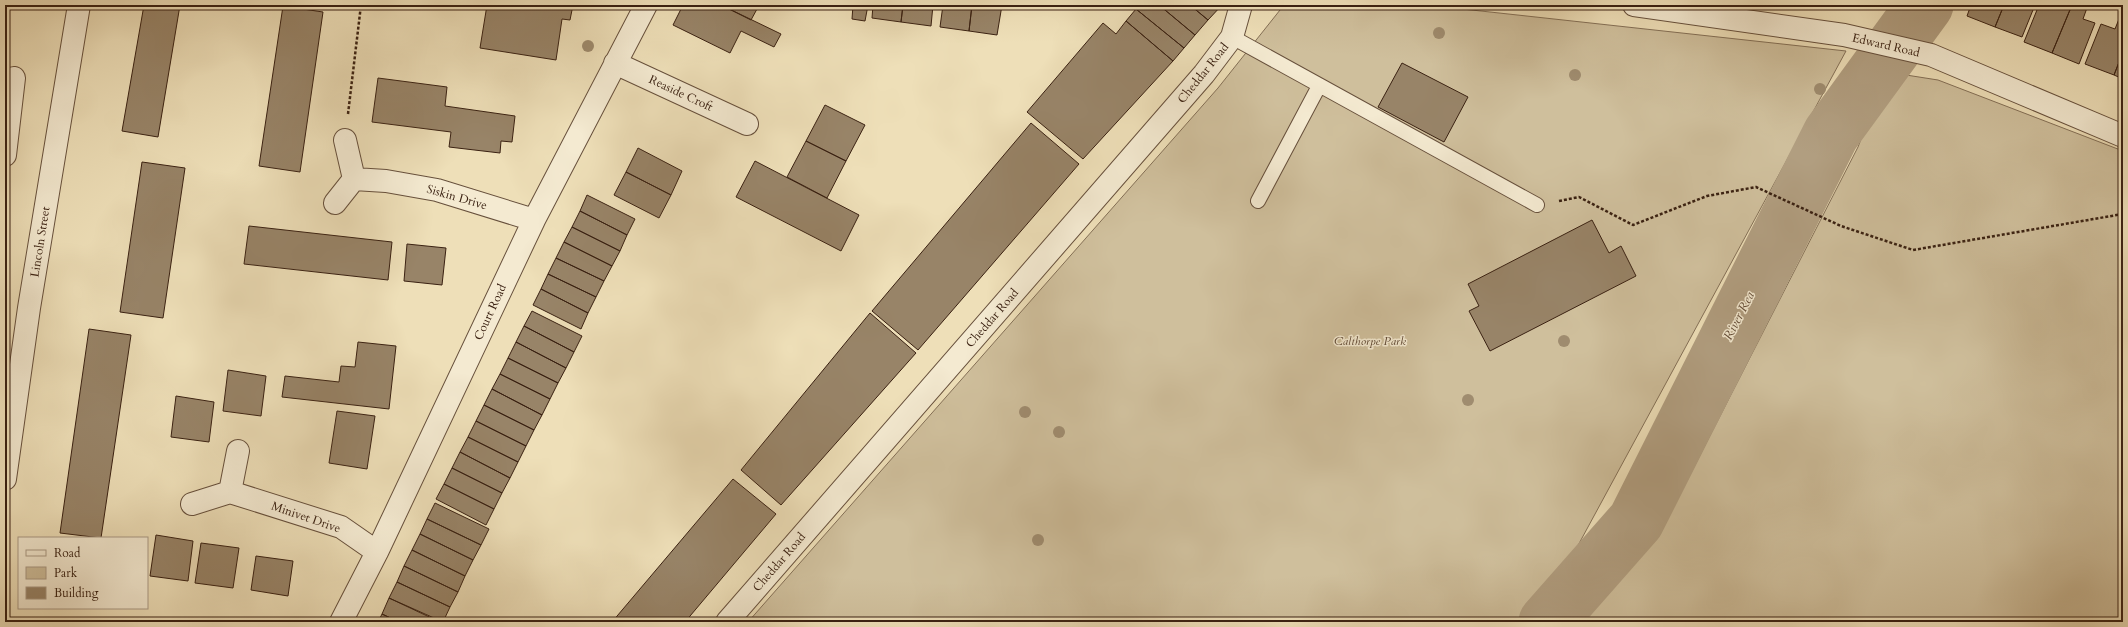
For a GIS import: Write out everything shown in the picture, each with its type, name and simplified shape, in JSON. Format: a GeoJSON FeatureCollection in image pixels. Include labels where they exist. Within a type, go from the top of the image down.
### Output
{"type":"FeatureCollection","features":[{"type":"Feature","properties":{"kind":"street","name":"Lincoln Street"},"geometry":{"type":"LineString","coordinates":[[5,479],[29,308],[79,5]]}},
{"type":"Feature","properties":{"kind":"street","name":"Court Road"},"geometry":{"type":"LineString","coordinates":[[341,622],[376,552],[534,220],[646,5]]}},
{"type":"Feature","properties":{"kind":"street","name":"Cheddar Road"},"geometry":{"type":"LineString","coordinates":[[727,622],[1199,80],[1232,37],[1241,5]]}},
{"type":"Feature","properties":{"kind":"street","name":"Edward Road"},"geometry":{"type":"LineString","coordinates":[[1634,5],[1704,10],[1844,35],[1931,55],[2123,136]]}},
{"type":"Feature","properties":{"kind":"street","name":"Reaside Croft"},"geometry":{"type":"LineString","coordinates":[[615,63],[747,124]]}},
{"type":"Feature","properties":{"kind":"street"},"geometry":{"type":"LineString","coordinates":[[5,155],[7,127],[14,78]]}},
{"type":"Feature","properties":{"kind":"street"},"geometry":{"type":"LineString","coordinates":[[335,203],[354,179],[345,140]]}},
{"type":"Feature","properties":{"kind":"street","name":"Siskin Drive"},"geometry":{"type":"LineString","coordinates":[[354,179],[386,181],[438,190],[534,220]]}},
{"type":"Feature","properties":{"kind":"street"},"geometry":{"type":"LineString","coordinates":[[192,504],[230,492],[238,450]]}},
{"type":"Feature","properties":{"kind":"street","name":"Minivet Drive"},"geometry":{"type":"LineString","coordinates":[[230,492],[341,527],[376,552]]}},
{"type":"Feature","properties":{"kind":"lane"},"geometry":{"type":"LineString","coordinates":[[1232,37],[1537,205]]}},
{"type":"Feature","properties":{"kind":"lane"},"geometry":{"type":"LineString","coordinates":[[1258,201],[1319,86]]}},
{"type":"Feature","properties":{"kind":"path"},"geometry":{"type":"LineString","coordinates":[[345,140],[361,5]]}},
{"type":"Feature","properties":{"kind":"path"},"geometry":{"type":"LineString","coordinates":[[1537,205],[1579,197],[1633,226],[1707,196],[1756,186],[1841,226],[1913,250],[2123,214]]}},
{"type":"Feature","properties":{"kind":"green space","name":"Calthorpe Park"},"geometry":{"type":"Polygon","coordinates":[[[1284,5],[1426,5],[1846,51],[1543,610],[1533,622],[748,622],[1218,88],[1284,5]]]}},
{"type":"Feature","properties":{"kind":"green space"},"geometry":{"type":"Polygon","coordinates":[[[1887,72],[1938,80],[2123,151],[2123,622],[1580,622],[1660,533],[1858,147],[1887,72]]]}},
{"type":"Feature","properties":{"kind":"building"},"geometry":{"type":"Polygon","coordinates":[[[144,5],[180,5],[158,137],[122,131],[144,5]]]}},
{"type":"Feature","properties":{"kind":"building"},"geometry":{"type":"Polygon","coordinates":[[[487,5],[573,5],[570,20],[562,19],[556,60],[480,48],[487,5]]]}},
{"type":"Feature","properties":{"kind":"building"},"geometry":{"type":"Polygon","coordinates":[[[683,5],[721,5],[781,34],[774,47],[741,31],[730,53],[673,25],[683,5]]]}},
{"type":"Feature","properties":{"kind":"building"},"geometry":{"type":"Polygon","coordinates":[[[721,5],[751,5],[757,9],[751,20],[721,5]]]}},
{"type":"Feature","properties":{"kind":"building"},"geometry":{"type":"Polygon","coordinates":[[[853,5],[868,5],[865,21],[852,19],[853,5]]]}},
{"type":"Feature","properties":{"kind":"building"},"geometry":{"type":"Polygon","coordinates":[[[873,5],[903,5],[901,22],[872,18],[873,5]]]}},
{"type":"Feature","properties":{"kind":"building"},"geometry":{"type":"Polygon","coordinates":[[[903,5],[933,5],[931,26],[901,22],[903,5]]]}},
{"type":"Feature","properties":{"kind":"building"},"geometry":{"type":"Polygon","coordinates":[[[943,5],[972,5],[969,31],[940,27],[943,5]]]}},
{"type":"Feature","properties":{"kind":"building"},"geometry":{"type":"Polygon","coordinates":[[[972,5],[1002,5],[997,35],[969,31],[972,5]]]}},
{"type":"Feature","properties":{"kind":"building"},"geometry":{"type":"Polygon","coordinates":[[[1131,5],[1159,5],[1195,35],[1184,48],[1131,5]]]}},
{"type":"Feature","properties":{"kind":"building"},"geometry":{"type":"Polygon","coordinates":[[[1159,5],[1190,5],[1208,20],[1195,35],[1159,5]]]}},
{"type":"Feature","properties":{"kind":"building"},"geometry":{"type":"Polygon","coordinates":[[[1190,5],[1222,5],[1208,20],[1190,5]]]}},
{"type":"Feature","properties":{"kind":"building"},"geometry":{"type":"Polygon","coordinates":[[[1971,5],[2004,5],[1995,27],[1967,16],[1971,5]]]}},
{"type":"Feature","properties":{"kind":"building"},"geometry":{"type":"Polygon","coordinates":[[[2004,5],[2035,5],[2022,37],[1995,27],[2004,5]]]}},
{"type":"Feature","properties":{"kind":"building"},"geometry":{"type":"Polygon","coordinates":[[[2039,5],[2054,7],[2055,5],[2072,5],[2052,53],[2024,42],[2039,5]]]}},
{"type":"Feature","properties":{"kind":"building"},"geometry":{"type":"Polygon","coordinates":[[[2072,5],[2088,5],[2083,19],[2095,23],[2079,64],[2052,53],[2072,5]]]}},
{"type":"Feature","properties":{"kind":"building"},"geometry":{"type":"Polygon","coordinates":[[[283,6],[323,12],[300,172],[259,166],[283,6]]]}},
{"type":"Feature","properties":{"kind":"building"},"geometry":{"type":"Polygon","coordinates":[[[1136,9],[1184,48],[1173,61],[1126,21],[1136,9]]]}},
{"type":"Feature","properties":{"kind":"building"},"geometry":{"type":"Polygon","coordinates":[[[2123,9],[2123,52],[2114,75],[2085,64],[2101,24],[2115,29],[2123,9]]]}},
{"type":"Feature","properties":{"kind":"building"},"geometry":{"type":"Polygon","coordinates":[[[1126,21],[1173,61],[1083,159],[1027,112],[1103,23],[1116,34],[1126,21]]]}},
{"type":"Feature","properties":{"kind":"building"},"geometry":{"type":"Polygon","coordinates":[[[2123,52],[2123,79],[2114,75],[2123,52]]]}},
{"type":"Feature","properties":{"kind":"building"},"geometry":{"type":"Polygon","coordinates":[[[1402,63],[1468,97],[1444,142],[1378,107],[1402,63]]]}},
{"type":"Feature","properties":{"kind":"building"},"geometry":{"type":"Polygon","coordinates":[[[378,78],[447,87],[445,106],[515,116],[512,142],[501,141],[500,153],[449,147],[451,132],[372,122],[378,78]]]}},
{"type":"Feature","properties":{"kind":"building"},"geometry":{"type":"Polygon","coordinates":[[[825,105],[865,125],[846,161],[806,141],[825,105]]]}},
{"type":"Feature","properties":{"kind":"building"},"geometry":{"type":"Polygon","coordinates":[[[1031,123],[1079,164],[918,350],[872,311],[1031,123]]]}},
{"type":"Feature","properties":{"kind":"building"},"geometry":{"type":"Polygon","coordinates":[[[806,141],[846,161],[827,198],[787,177],[806,141]]]}},
{"type":"Feature","properties":{"kind":"building"},"geometry":{"type":"Polygon","coordinates":[[[638,148],[682,171],[671,195],[626,172],[638,148]]]}},
{"type":"Feature","properties":{"kind":"building"},"geometry":{"type":"Polygon","coordinates":[[[755,161],[859,215],[841,251],[736,197],[755,161]]]}},
{"type":"Feature","properties":{"kind":"building"},"geometry":{"type":"Polygon","coordinates":[[[142,162],[185,168],[163,318],[120,312],[142,162]]]}},
{"type":"Feature","properties":{"kind":"building"},"geometry":{"type":"Polygon","coordinates":[[[626,172],[671,195],[659,218],[614,195],[626,172]]]}},
{"type":"Feature","properties":{"kind":"building"},"geometry":{"type":"Polygon","coordinates":[[[587,195],[635,219],[627,235],[580,211],[587,195]]]}},
{"type":"Feature","properties":{"kind":"building"},"geometry":{"type":"Polygon","coordinates":[[[580,211],[627,235],[620,251],[572,227],[580,211]]]}},
{"type":"Feature","properties":{"kind":"building"},"geometry":{"type":"Polygon","coordinates":[[[1592,220],[1609,253],[1621,246],[1636,276],[1490,351],[1469,311],[1479,306],[1468,284],[1592,220]]]}},
{"type":"Feature","properties":{"kind":"building"},"geometry":{"type":"Polygon","coordinates":[[[249,226],[392,242],[388,280],[244,264],[249,226]]]}},
{"type":"Feature","properties":{"kind":"building"},"geometry":{"type":"Polygon","coordinates":[[[572,227],[620,251],[612,266],[564,242],[572,227]]]}},
{"type":"Feature","properties":{"kind":"building"},"geometry":{"type":"Polygon","coordinates":[[[564,242],[612,266],[604,281],[556,258],[564,242]]]}},
{"type":"Feature","properties":{"kind":"building"},"geometry":{"type":"Polygon","coordinates":[[[407,244],[446,248],[442,285],[404,281],[407,244]]]}},
{"type":"Feature","properties":{"kind":"building"},"geometry":{"type":"Polygon","coordinates":[[[556,258],[604,281],[596,297],[548,274],[556,258]]]}},
{"type":"Feature","properties":{"kind":"building"},"geometry":{"type":"Polygon","coordinates":[[[548,274],[596,297],[588,313],[541,289],[548,274]]]}},
{"type":"Feature","properties":{"kind":"building"},"geometry":{"type":"Polygon","coordinates":[[[541,289],[588,313],[581,329],[533,305],[541,289]]]}},
{"type":"Feature","properties":{"kind":"building"},"geometry":{"type":"Polygon","coordinates":[[[532,311],[582,336],[574,352],[524,326],[532,311]]]}},
{"type":"Feature","properties":{"kind":"building"},"geometry":{"type":"Polygon","coordinates":[[[870,313],[916,353],[781,505],[741,470],[870,313]]]}},
{"type":"Feature","properties":{"kind":"building"},"geometry":{"type":"Polygon","coordinates":[[[524,326],[574,352],[566,368],[516,342],[524,326]]]}},
{"type":"Feature","properties":{"kind":"building"},"geometry":{"type":"Polygon","coordinates":[[[89,329],[131,335],[101,537],[60,533],[89,329]]]}},
{"type":"Feature","properties":{"kind":"building"},"geometry":{"type":"Polygon","coordinates":[[[358,342],[396,346],[389,409],[282,397],[285,376],[339,382],[341,366],[355,367],[358,342]]]}},
{"type":"Feature","properties":{"kind":"building"},"geometry":{"type":"Polygon","coordinates":[[[516,342],[566,368],[558,383],[508,358],[516,342]]]}},
{"type":"Feature","properties":{"kind":"building"},"geometry":{"type":"Polygon","coordinates":[[[508,358],[558,383],[550,399],[500,374],[508,358]]]}},
{"type":"Feature","properties":{"kind":"building"},"geometry":{"type":"Polygon","coordinates":[[[228,370],[266,376],[261,416],[223,411],[228,370]]]}},
{"type":"Feature","properties":{"kind":"building"},"geometry":{"type":"Polygon","coordinates":[[[500,374],[550,399],[542,415],[492,389],[500,374]]]}},
{"type":"Feature","properties":{"kind":"building"},"geometry":{"type":"Polygon","coordinates":[[[492,389],[542,415],[534,430],[484,405],[492,389]]]}},
{"type":"Feature","properties":{"kind":"building"},"geometry":{"type":"Polygon","coordinates":[[[176,396],[214,402],[209,442],[171,437],[176,396]]]}},
{"type":"Feature","properties":{"kind":"building"},"geometry":{"type":"Polygon","coordinates":[[[484,405],[534,430],[526,446],[476,421],[484,405]]]}},
{"type":"Feature","properties":{"kind":"building"},"geometry":{"type":"Polygon","coordinates":[[[337,411],[375,416],[367,469],[329,463],[337,411]]]}},
{"type":"Feature","properties":{"kind":"building"},"geometry":{"type":"Polygon","coordinates":[[[476,421],[526,446],[518,462],[468,437],[476,421]]]}},
{"type":"Feature","properties":{"kind":"building"},"geometry":{"type":"Polygon","coordinates":[[[468,437],[518,462],[510,478],[460,452],[468,437]]]}},
{"type":"Feature","properties":{"kind":"building"},"geometry":{"type":"Polygon","coordinates":[[[460,452],[510,478],[502,493],[452,468],[460,452]]]}},
{"type":"Feature","properties":{"kind":"building"},"geometry":{"type":"Polygon","coordinates":[[[452,468],[502,493],[494,509],[444,484],[452,468]]]}},
{"type":"Feature","properties":{"kind":"building"},"geometry":{"type":"Polygon","coordinates":[[[733,479],[776,514],[685,622],[612,622],[733,479]]]}},
{"type":"Feature","properties":{"kind":"building"},"geometry":{"type":"Polygon","coordinates":[[[444,484],[494,509],[486,525],[436,499],[444,484]]]}},
{"type":"Feature","properties":{"kind":"building"},"geometry":{"type":"Polygon","coordinates":[[[435,503],[489,529],[481,545],[427,519],[435,503]]]}},
{"type":"Feature","properties":{"kind":"building"},"geometry":{"type":"Polygon","coordinates":[[[427,519],[481,545],[473,560],[420,534],[427,519]]]}},
{"type":"Feature","properties":{"kind":"building"},"geometry":{"type":"Polygon","coordinates":[[[420,534],[473,560],[465,576],[412,550],[420,534]]]}},
{"type":"Feature","properties":{"kind":"building"},"geometry":{"type":"Polygon","coordinates":[[[156,535],[193,541],[188,581],[150,576],[156,535]]]}},
{"type":"Feature","properties":{"kind":"building"},"geometry":{"type":"Polygon","coordinates":[[[201,543],[239,548],[233,588],[195,583],[201,543]]]}},
{"type":"Feature","properties":{"kind":"building"},"geometry":{"type":"Polygon","coordinates":[[[412,550],[465,576],[458,592],[404,566],[412,550]]]}},
{"type":"Feature","properties":{"kind":"building"},"geometry":{"type":"Polygon","coordinates":[[[256,556],[293,561],[288,596],[251,590],[256,556]]]}},
{"type":"Feature","properties":{"kind":"building"},"geometry":{"type":"Polygon","coordinates":[[[404,566],[458,592],[450,607],[397,582],[404,566]]]}},
{"type":"Feature","properties":{"kind":"building"},"geometry":{"type":"Polygon","coordinates":[[[397,582],[450,607],[443,622],[389,598],[397,582]]]}},
{"type":"Feature","properties":{"kind":"building"},"geometry":{"type":"Polygon","coordinates":[[[389,598],[440,622],[399,622],[382,614],[389,598]]]}},
{"type":"Feature","properties":{"kind":"building"},"geometry":{"type":"Polygon","coordinates":[[[382,614],[399,622],[378,622],[382,614]]]}},
{"type":"Feature","properties":{"kind":"building"},"geometry":{"type":"Polygon","coordinates":[[[51,618],[81,622],[50,622],[51,618]]]}},
{"type":"Feature","properties":{"kind":"waterway","name":"River Rea"},"geometry":{"type":"LineString","coordinates":[[1547,622],[1636,521],[1831,134],[1925,5]]}}]}
